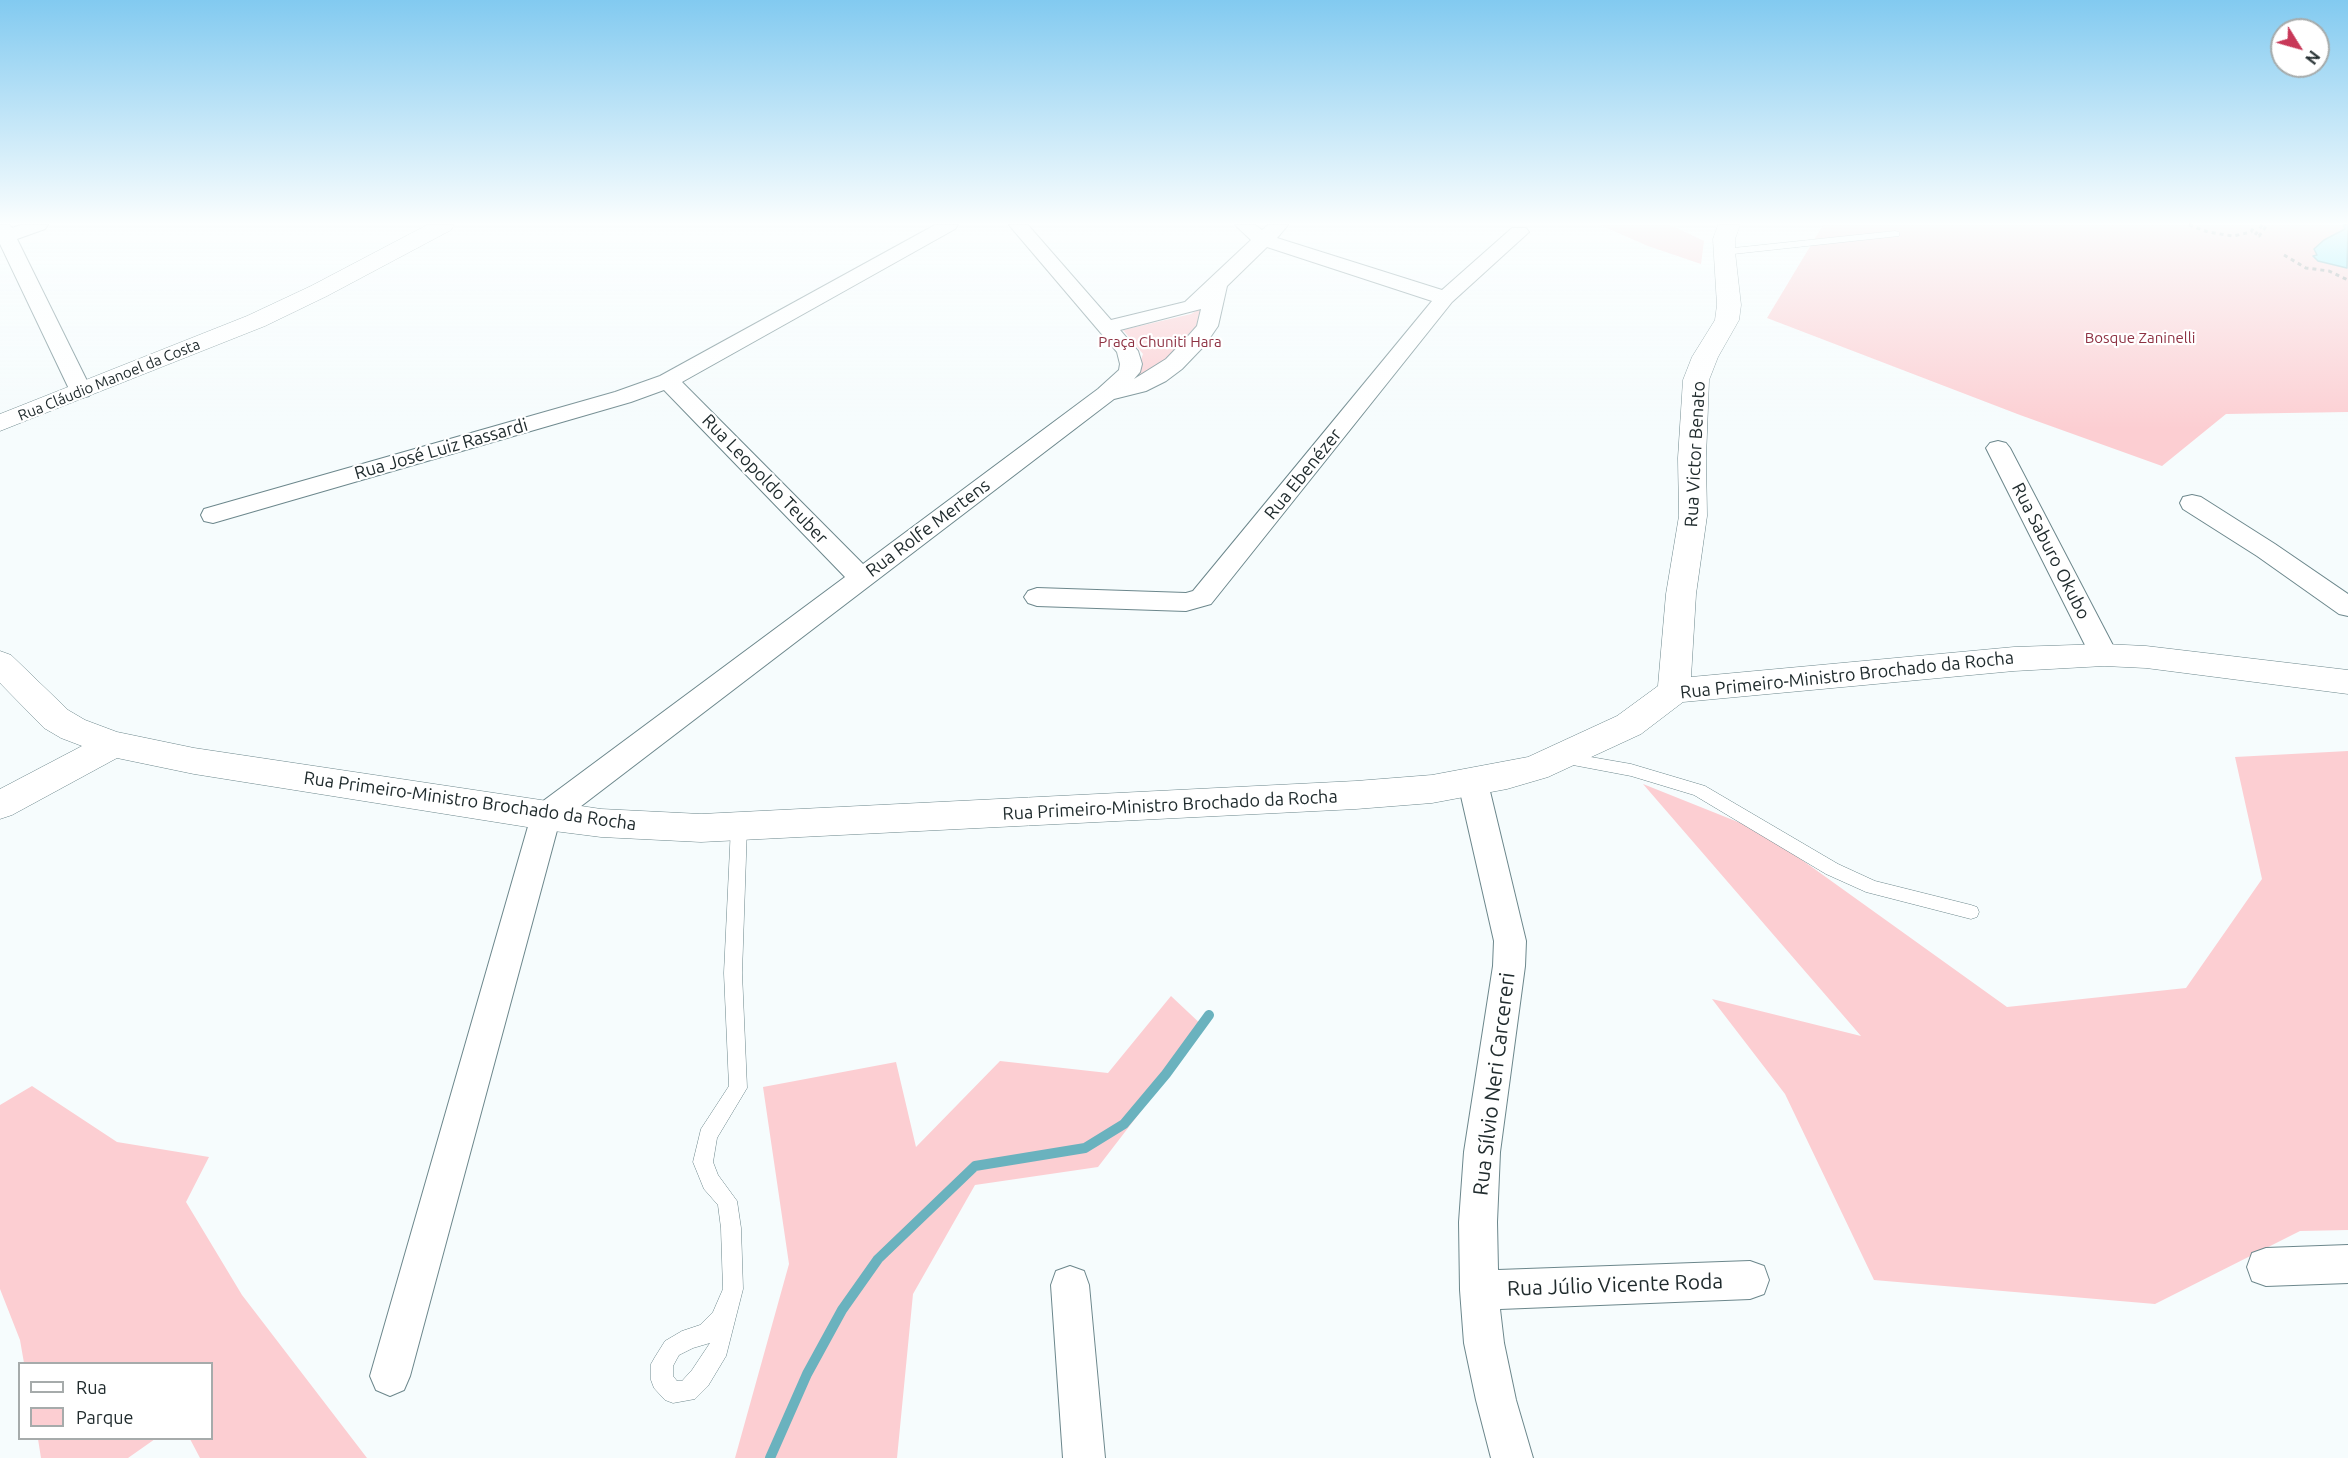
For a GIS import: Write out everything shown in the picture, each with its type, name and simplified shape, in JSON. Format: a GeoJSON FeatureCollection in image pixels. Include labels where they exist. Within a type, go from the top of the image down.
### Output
{"type":"FeatureCollection","features":[{"type":"Feature","properties":{"kind":"street"},"geometry":{"type":"LineString","coordinates":[[33,293],[81,391]]}},
{"type":"Feature","properties":{"kind":"street","name":"Rua Cláudio Manoel da Costa"},"geometry":{"type":"LineString","coordinates":[[0,423],[288,306],[313,293]]}},
{"type":"Feature","properties":{"kind":"street","name":"Rua José Luiz Rassardi"},"geometry":{"type":"LineString","coordinates":[[213,515],[622,397],[668,381],[826,293]]}},
{"type":"Feature","properties":{"kind":"street"},"geometry":{"type":"LineString","coordinates":[[1078,293],[1127,351],[1131,364],[1124,378],[1106,394]]}},
{"type":"Feature","properties":{"kind":"street"},"geometry":{"type":"LineString","coordinates":[[1108,327],[1192,306],[1207,293]]}},
{"type":"Feature","properties":{"kind":"street","name":"Rua Rolfe Mertens"},"geometry":{"type":"LineString","coordinates":[[546,816],[1106,394],[1148,382],[1186,353],[1207,326],[1215,293]]}},
{"type":"Feature","properties":{"kind":"street"},"geometry":{"type":"LineString","coordinates":[[1432,293],[1445,298]]}},
{"type":"Feature","properties":{"kind":"street","name":"Rua Ebenézer"},"geometry":{"type":"LineString","coordinates":[[1037,597],[1185,602],[1202,598],[1451,293]]}},
{"type":"Feature","properties":{"kind":"street","name":"Rua Victor Benato"},"geometry":{"type":"LineString","coordinates":[[1674,691],[1681,594],[1693,516],[1692,458],[1696,380],[1705,357],[1727,320],[1728,293]]}},
{"type":"Feature","properties":{"kind":"street","name":"Rua Leopoldo Teuber"},"geometry":{"type":"LineString","coordinates":[[668,381],[861,578]]}},
{"type":"Feature","properties":{"kind":"street","name":"Rua Saburo Okubo"},"geometry":{"type":"LineString","coordinates":[[1998,448],[2104,655]]}},
{"type":"Feature","properties":{"kind":"street"},"geometry":{"type":"LineString","coordinates":[[2192,503],[2266,550],[2348,607]]}},
{"type":"Feature","properties":{"kind":"street","name":"Rua Primeiro-Ministro Brochado da Rocha"},"geometry":{"type":"LineString","coordinates":[[0,663],[56,719],[73,729],[114,744],[194,761],[546,816],[654,827],[739,827],[1356,795],[1473,783],[1527,771],[1562,758],[1643,717],[1674,691],[2014,658],[2104,655],[2191,661],[2348,682]]}},
{"type":"Feature","properties":{"kind":"street"},"geometry":{"type":"LineString","coordinates":[[0,805],[114,744]]}},
{"type":"Feature","properties":{"kind":"street","name":"Rua Sílvio Neri Carcereri"},"geometry":{"type":"LineString","coordinates":[[1473,783],[1510,941],[1509,966],[1482,1152],[1478,1222],[1479,1290],[1484,1343],[1496,1400],[1512,1458]]}},
{"type":"Feature","properties":{"kind":"street"},"geometry":{"type":"LineString","coordinates":[[390,1376],[546,816]]}},
{"type":"Feature","properties":{"kind":"street"},"geometry":{"type":"LineString","coordinates":[[2266,1267],[2348,1264]]}},
{"type":"Feature","properties":{"kind":"street","name":"Rua Júlio Vicente Roda"},"geometry":{"type":"LineString","coordinates":[[1479,1290],[1750,1280]]}},
{"type":"Feature","properties":{"kind":"street"},"geometry":{"type":"LineString","coordinates":[[1070,1285],[1084,1458]]}},
{"type":"Feature","properties":{"kind":"lane"},"geometry":{"type":"LineString","coordinates":[[1562,758],[1631,770],[1699,790],[1832,869],[1872,887],[1971,912]]}},
{"type":"Feature","properties":{"kind":"lane"},"geometry":{"type":"LineString","coordinates":[[733,1289],[720,1319],[706,1334],[689,1338],[672,1348],[662,1364],[662,1380],[673,1392],[687,1391],[700,1378],[719,1348],[733,1289],[731,1228],[727,1201],[711,1182],[703,1162],[708,1135],[738,1088],[733,973],[739,827]]}},
{"type":"Feature","properties":{"kind":"green space","name":"Bosque Zaninelli"},"geometry":{"type":"Polygon","coordinates":[[[1782,293],[2348,293],[2348,412],[2226,414],[2162,466],[2020,415],[1767,318],[1782,293]]]}},
{"type":"Feature","properties":{"kind":"green space","name":"Praça Chuniti Hara"},"geometry":{"type":"Polygon","coordinates":[[[1209,303],[1204,316],[1185,346],[1144,377],[1134,379],[1143,354],[1123,330],[1191,314],[1209,303]]]}},
{"type":"Feature","properties":{"kind":"green space"},"geometry":{"type":"Polygon","coordinates":[[[2348,751],[2348,1230],[2300,1231],[2155,1304],[1874,1280],[1785,1094],[1712,999],[1861,1036],[1643,784],[1763,832],[2007,1007],[2186,988],[2262,879],[2235,757],[2348,751]]]}},
{"type":"Feature","properties":{"kind":"green space"},"geometry":{"type":"Polygon","coordinates":[[[1171,996],[1205,1028],[1098,1167],[975,1185],[913,1294],[897,1458],[735,1458],[789,1264],[763,1087],[896,1062],[916,1147],[1000,1061],[1108,1073],[1171,996]]]}},
{"type":"Feature","properties":{"kind":"green space"},"geometry":{"type":"Polygon","coordinates":[[[32,1086],[117,1142],[209,1157],[186,1202],[242,1295],[367,1458],[200,1458],[191,1440],[213,1440],[213,1362],[24,1362],[20,1340],[0,1289],[0,1105],[32,1086]]]}},
{"type":"Feature","properties":{"kind":"green space"},"geometry":{"type":"Polygon","coordinates":[[[38,1440],[154,1440],[128,1458],[41,1458],[38,1440]]]}},
{"type":"Feature","properties":{"kind":"waterway"},"geometry":{"type":"LineString","coordinates":[[770,1458],[807,1374],[842,1310],[878,1259],[975,1166],[1085,1148],[1124,1124],[1166,1074],[1209,1015]]}}]}
